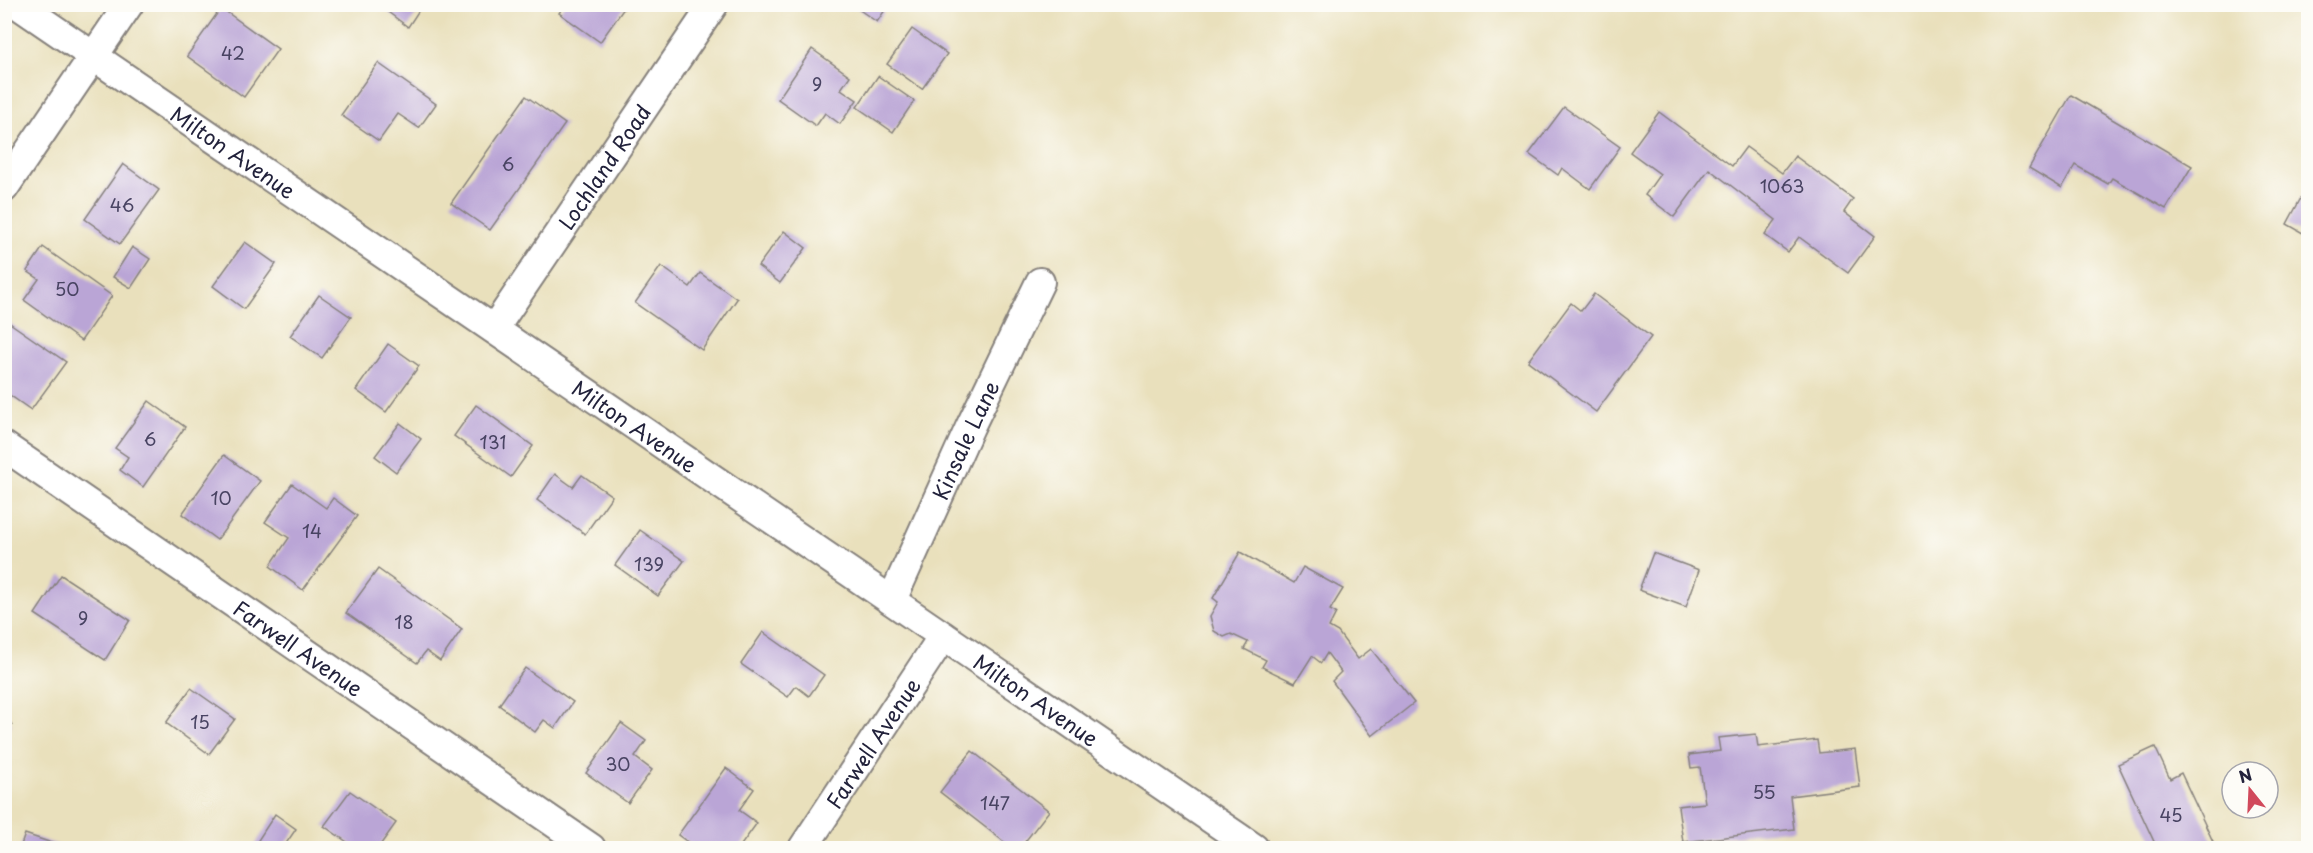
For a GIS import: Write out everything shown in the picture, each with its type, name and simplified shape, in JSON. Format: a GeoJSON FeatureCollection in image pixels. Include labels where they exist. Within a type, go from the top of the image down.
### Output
{"type":"FeatureCollection","features":[{"type":"Feature","properties":{"kind":"street","name":"Milton Avenue"},"geometry":{"type":"LineString","coordinates":[[17,4],[1254,849]]}},
{"type":"Feature","properties":{"kind":"street"},"geometry":{"type":"LineString","coordinates":[[4,188],[129,4]]}},
{"type":"Feature","properties":{"kind":"street","name":"Lochland Road"},"geometry":{"type":"LineString","coordinates":[[494,329],[714,4]]}},
{"type":"Feature","properties":{"kind":"street","name":"Kinsale Lane"},"geometry":{"type":"LineString","coordinates":[[892,600],[970,427],[1040,282]]}},
{"type":"Feature","properties":{"kind":"street","name":"Farwell Avenue"},"geometry":{"type":"LineString","coordinates":[[4,446],[591,849]]}},
{"type":"Feature","properties":{"kind":"street","name":"Farwell Avenue"},"geometry":{"type":"LineString","coordinates":[[803,849],[943,636]]}},
{"type":"Feature","properties":{"kind":"building"},"geometry":{"type":"Polygon","coordinates":[[[387,4],[423,4],[408,27],[384,9],[387,4]]]}},
{"type":"Feature","properties":{"kind":"building"},"geometry":{"type":"Polygon","coordinates":[[[565,4],[627,4],[600,42],[559,13],[565,4]]]}},
{"type":"Feature","properties":{"kind":"building"},"geometry":{"type":"Polygon","coordinates":[[[851,4],[889,4],[877,22],[851,4]]]}},
{"type":"Feature","properties":{"kind":"building"},"geometry":{"type":"Polygon","coordinates":[[[221,8],[278,49],[244,97],[187,56],[221,8]]]}},
{"type":"Feature","properties":{"kind":"building"},"geometry":{"type":"Polygon","coordinates":[[[912,29],[947,54],[922,89],[887,64],[912,29]]]}},
{"type":"Feature","properties":{"kind":"building"},"geometry":{"type":"Polygon","coordinates":[[[812,49],[850,76],[841,89],[857,100],[840,124],[825,113],[816,126],[778,99],[812,49]]]}},
{"type":"Feature","properties":{"kind":"building"},"geometry":{"type":"Polygon","coordinates":[[[378,63],[436,104],[419,128],[398,114],[379,141],[341,115],[378,63]]]}},
{"type":"Feature","properties":{"kind":"building"},"geometry":{"type":"Polygon","coordinates":[[[878,76],[914,101],[893,132],[857,107],[878,76]]]}},
{"type":"Feature","properties":{"kind":"building"},"geometry":{"type":"Polygon","coordinates":[[[2071,95],[2192,166],[2166,209],[2112,178],[2108,184],[2075,165],[2062,188],[2029,168],[2071,95]]]}},
{"type":"Feature","properties":{"kind":"building"},"geometry":{"type":"Polygon","coordinates":[[[526,96],[565,124],[490,230],[451,203],[526,96]]]}},
{"type":"Feature","properties":{"kind":"building"},"geometry":{"type":"Polygon","coordinates":[[[1564,107],[1620,147],[1590,189],[1562,168],[1558,175],[1529,154],[1564,107]]]}},
{"type":"Feature","properties":{"kind":"building"},"geometry":{"type":"Polygon","coordinates":[[[1659,112],[1732,166],[1746,147],[1782,173],[1795,156],[1853,199],[1844,212],[1875,236],[1848,273],[1799,237],[1788,252],[1765,235],[1776,220],[1709,169],[1674,217],[1645,195],[1660,174],[1630,152],[1659,112]]]}},
{"type":"Feature","properties":{"kind":"building"},"geometry":{"type":"Polygon","coordinates":[[[123,164],[159,190],[120,244],[85,219],[123,164]]]}},
{"type":"Feature","properties":{"kind":"building"},"geometry":{"type":"Polygon","coordinates":[[[2308,185],[2308,236],[2287,224],[2308,185]]]}},
{"type":"Feature","properties":{"kind":"building"},"geometry":{"type":"Polygon","coordinates":[[[784,231],[806,248],[780,283],[758,266],[784,231]]]}},
{"type":"Feature","properties":{"kind":"building"},"geometry":{"type":"Polygon","coordinates":[[[245,242],[276,264],[244,309],[213,286],[245,242]]]}},
{"type":"Feature","properties":{"kind":"building"},"geometry":{"type":"Polygon","coordinates":[[[43,247],[112,296],[81,341],[24,300],[39,279],[27,271],[43,247]]]}},
{"type":"Feature","properties":{"kind":"building"},"geometry":{"type":"Polygon","coordinates":[[[132,247],[150,259],[131,288],[113,277],[132,247]]]}},
{"type":"Feature","properties":{"kind":"building"},"geometry":{"type":"Polygon","coordinates":[[[661,266],[690,287],[700,273],[737,299],[702,350],[635,303],[661,266]]]}},
{"type":"Feature","properties":{"kind":"building"},"geometry":{"type":"Polygon","coordinates":[[[1594,294],[1651,337],[1596,412],[1528,361],[1571,303],[1581,311],[1594,294]]]}},
{"type":"Feature","properties":{"kind":"building"},"geometry":{"type":"Polygon","coordinates":[[[319,295],[351,317],[322,358],[290,336],[319,295]]]}},
{"type":"Feature","properties":{"kind":"building"},"geometry":{"type":"Polygon","coordinates":[[[4,319],[66,362],[31,410],[4,391],[4,319]]]}},
{"type":"Feature","properties":{"kind":"building"},"geometry":{"type":"Polygon","coordinates":[[[388,344],[419,366],[386,412],[356,390],[388,344]]]}},
{"type":"Feature","properties":{"kind":"building"},"geometry":{"type":"Polygon","coordinates":[[[149,401],[185,427],[143,487],[120,470],[128,457],[115,448],[149,401]]]}},
{"type":"Feature","properties":{"kind":"building"},"geometry":{"type":"Polygon","coordinates":[[[476,405],[533,446],[511,477],[454,436],[476,405]]]}},
{"type":"Feature","properties":{"kind":"building"},"geometry":{"type":"Polygon","coordinates":[[[400,423],[421,439],[396,472],[375,456],[400,423]]]}},
{"type":"Feature","properties":{"kind":"building"},"geometry":{"type":"Polygon","coordinates":[[[224,455],[260,481],[217,540],[182,514],[224,455]]]}},
{"type":"Feature","properties":{"kind":"building"},"geometry":{"type":"Polygon","coordinates":[[[555,474],[573,487],[582,475],[612,496],[585,534],[537,500],[555,474]]]}},
{"type":"Feature","properties":{"kind":"building"},"geometry":{"type":"Polygon","coordinates":[[[292,484],[326,508],[333,498],[357,516],[303,590],[270,566],[289,538],[265,522],[292,484]]]}},
{"type":"Feature","properties":{"kind":"building"},"geometry":{"type":"Polygon","coordinates":[[[640,530],[684,561],[658,596],[615,565],[640,530]]]}},
{"type":"Feature","properties":{"kind":"building"},"geometry":{"type":"Polygon","coordinates":[[[1240,552],[1294,583],[1303,567],[1343,589],[1330,610],[1336,613],[1329,627],[1338,632],[1358,659],[1371,649],[1414,703],[1372,736],[1332,681],[1341,672],[1327,653],[1321,663],[1312,656],[1295,683],[1262,667],[1266,660],[1244,649],[1248,642],[1231,634],[1224,637],[1214,631],[1210,616],[1218,602],[1213,598],[1240,552]]]}},
{"type":"Feature","properties":{"kind":"building"},"geometry":{"type":"Polygon","coordinates":[[[1653,553],[1699,570],[1686,607],[1639,590],[1653,553]]]}},
{"type":"Feature","properties":{"kind":"building"},"geometry":{"type":"Polygon","coordinates":[[[378,569],[462,629],[440,661],[426,651],[417,663],[346,613],[378,569]]]}},
{"type":"Feature","properties":{"kind":"building"},"geometry":{"type":"Polygon","coordinates":[[[61,575],[130,620],[105,660],[35,614],[61,575]]]}},
{"type":"Feature","properties":{"kind":"building"},"geometry":{"type":"Polygon","coordinates":[[[763,632],[824,675],[809,696],[796,686],[788,697],[741,664],[763,632]]]}},
{"type":"Feature","properties":{"kind":"building"},"geometry":{"type":"Polygon","coordinates":[[[525,668],[573,702],[555,728],[544,720],[535,732],[499,705],[525,668]]]}},
{"type":"Feature","properties":{"kind":"building"},"geometry":{"type":"Polygon","coordinates":[[[191,688],[235,719],[209,754],[166,723],[191,688]]]}},
{"type":"Feature","properties":{"kind":"building"},"geometry":{"type":"Polygon","coordinates":[[[4,718],[12,724],[4,735],[4,718]]]}},
{"type":"Feature","properties":{"kind":"building"},"geometry":{"type":"Polygon","coordinates":[[[621,723],[646,741],[635,757],[652,770],[628,803],[586,773],[621,723]]]}},
{"type":"Feature","properties":{"kind":"building"},"geometry":{"type":"Polygon","coordinates":[[[1756,734],[1758,747],[1817,740],[1819,753],[1855,749],[1860,787],[1790,796],[1794,829],[1683,842],[1678,806],[1705,803],[1700,767],[1691,768],[1689,755],[1720,751],[1718,738],[1756,734]]]}},
{"type":"Feature","properties":{"kind":"building"},"geometry":{"type":"Polygon","coordinates":[[[2155,747],[2170,779],[2181,773],[2216,848],[2157,848],[2118,764],[2155,747]]]}},
{"type":"Feature","properties":{"kind":"building"},"geometry":{"type":"Polygon","coordinates":[[[972,751],[1049,811],[1020,848],[1012,848],[940,792],[972,751]]]}},
{"type":"Feature","properties":{"kind":"building"},"geometry":{"type":"Polygon","coordinates":[[[726,768],[754,789],[739,810],[757,823],[739,848],[696,848],[678,835],[726,768]]]}},
{"type":"Feature","properties":{"kind":"building"},"geometry":{"type":"Polygon","coordinates":[[[350,791],[396,823],[378,848],[356,848],[324,826],[350,791]]]}},
{"type":"Feature","properties":{"kind":"building"},"geometry":{"type":"Polygon","coordinates":[[[275,814],[296,829],[283,848],[253,848],[275,814]]]}},
{"type":"Feature","properties":{"kind":"building"},"geometry":{"type":"Polygon","coordinates":[[[25,834],[67,848],[20,848],[25,834]]]}}]}
